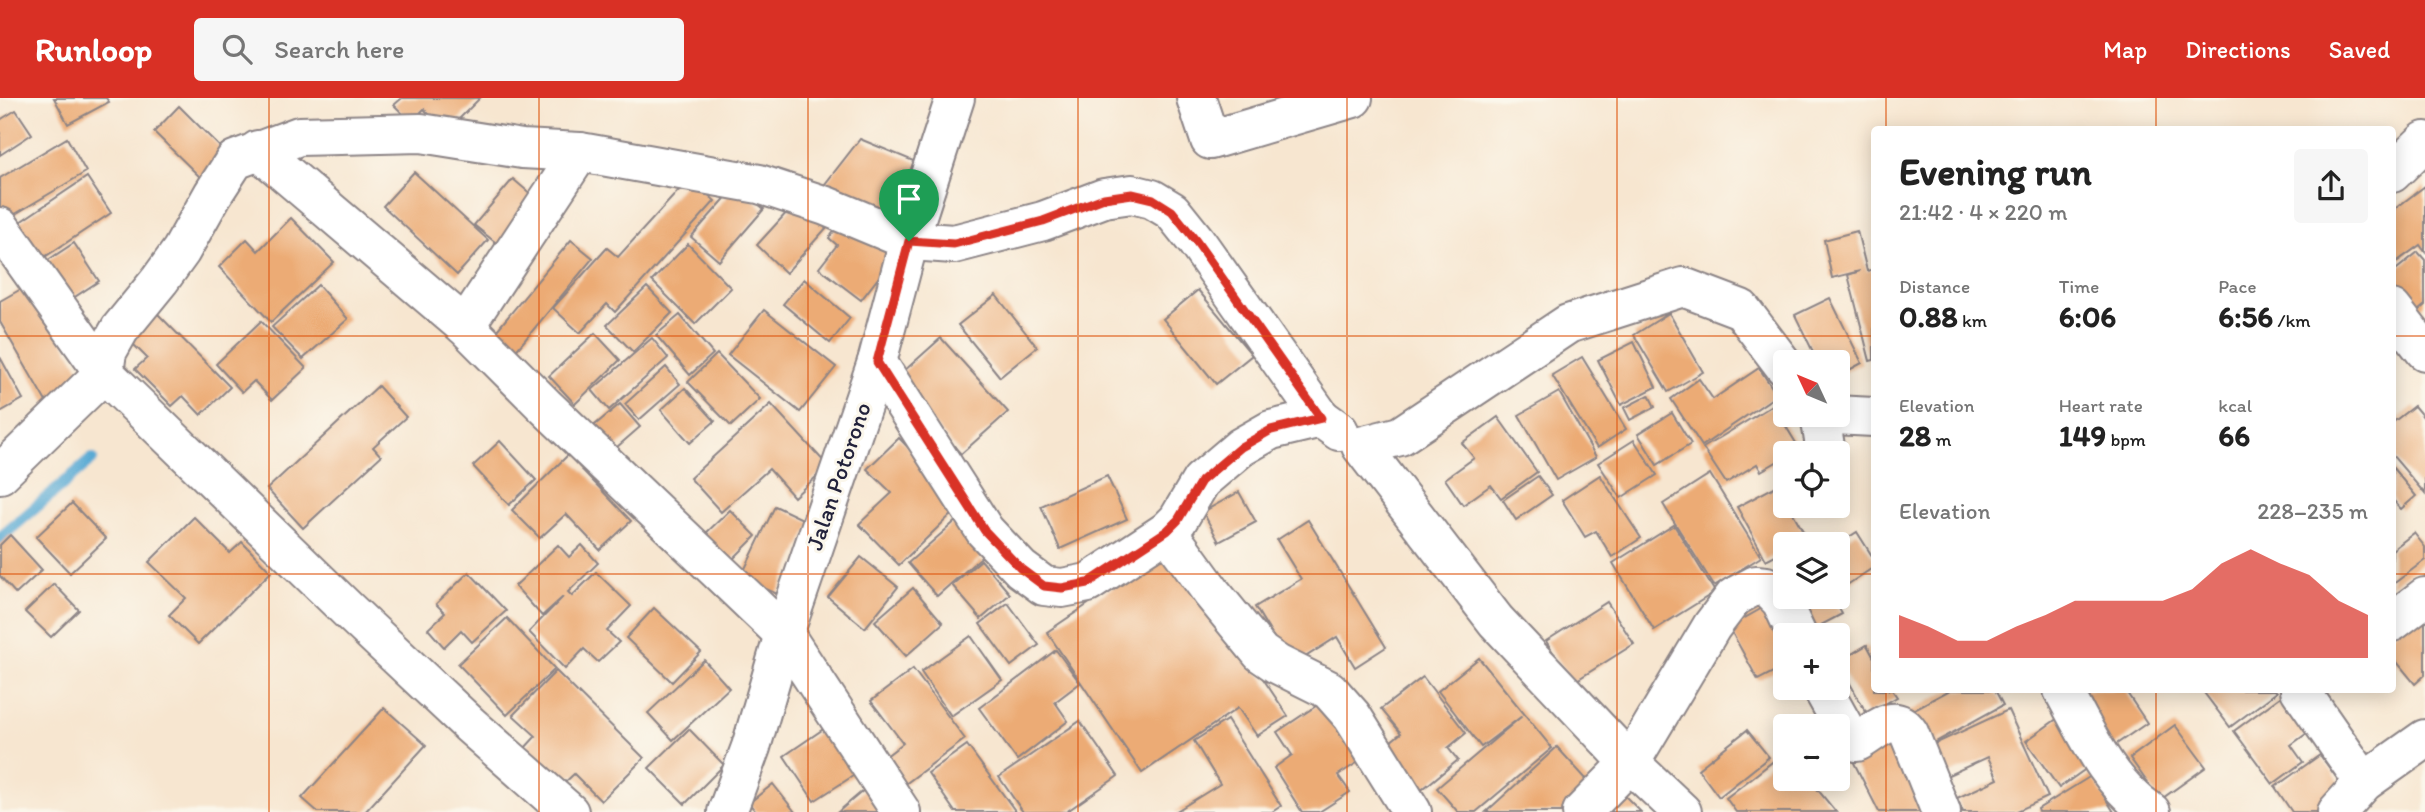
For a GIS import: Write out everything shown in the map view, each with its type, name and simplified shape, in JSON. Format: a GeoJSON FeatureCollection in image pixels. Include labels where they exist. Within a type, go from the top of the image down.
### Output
{"type":"FeatureCollection","features":[{"type":"Feature","properties":{"kind":"street","name":"Jalan Potorono"},"geometry":{"type":"LineString","coordinates":[[727,812],[751,747],[784,634],[877,362],[909,241],[956,98]]}},
{"type":"Feature","properties":{"kind":"street"},"geometry":{"type":"LineString","coordinates":[[1196,98],[1210,140],[1353,98]]}},
{"type":"Feature","properties":{"kind":"street"},"geometry":{"type":"LineString","coordinates":[[0,474],[104,373],[107,352],[120,329],[181,251],[235,160],[299,136],[421,133],[522,149],[580,152],[759,184],[826,206],[909,241],[954,244],[1043,221],[1104,198],[1132,194],[1153,199],[1172,211],[1321,418],[1361,446],[1496,621],[1630,763],[1682,812]]}},
{"type":"Feature","properties":{"kind":"street"},"geometry":{"type":"LineString","coordinates":[[2396,169],[2425,141]]}},
{"type":"Feature","properties":{"kind":"street"},"geometry":{"type":"LineString","coordinates":[[258,150],[466,326],[545,406],[784,634],[901,812]]}},
{"type":"Feature","properties":{"kind":"street"},"geometry":{"type":"LineString","coordinates":[[466,326],[580,152]]}},
{"type":"Feature","properties":{"kind":"street"},"geometry":{"type":"LineString","coordinates":[[0,227],[104,373],[359,621],[569,812]]}},
{"type":"Feature","properties":{"kind":"street"},"geometry":{"type":"LineString","coordinates":[[1361,446],[1400,436],[1568,324],[1684,287],[1741,309],[1773,351]]}},
{"type":"Feature","properties":{"kind":"street"},"geometry":{"type":"LineString","coordinates":[[2396,315],[2425,351]]}},
{"type":"Feature","properties":{"kind":"street"},"geometry":{"type":"LineString","coordinates":[[877,362],[985,531],[1021,569],[1044,586],[1062,588],[1088,583],[1167,531],[1178,520],[1201,481],[1241,447],[1271,430],[1321,418]]}},
{"type":"Feature","properties":{"kind":"street"},"geometry":{"type":"LineString","coordinates":[[1850,416],[1871,417]]}},
{"type":"Feature","properties":{"kind":"street"},"geometry":{"type":"LineString","coordinates":[[1167,531],[1212,593],[1261,653],[1329,690],[1352,716],[1412,812]]}},
{"type":"Feature","properties":{"kind":"street"},"geometry":{"type":"LineString","coordinates":[[1582,812],[1630,763],[1712,626],[1734,597],[1756,585],[1766,586],[1781,601],[1791,623]]}},
{"type":"Feature","properties":{"kind":"street"},"geometry":{"type":"LineString","coordinates":[[2396,619],[2425,597]]}},
{"type":"Feature","properties":{"kind":"street"},"geometry":{"type":"LineString","coordinates":[[2065,693],[2108,771],[2133,800],[2151,812]]}},
{"type":"Feature","properties":{"kind":"street"},"geometry":{"type":"LineString","coordinates":[[2302,693],[2364,782]]}},
{"type":"Feature","properties":{"kind":"street"},"geometry":{"type":"LineString","coordinates":[[2324,726],[2330,693]]}},
{"type":"Feature","properties":{"kind":"street"},"geometry":{"type":"LineString","coordinates":[[1829,700],[1846,731],[1857,742],[1885,724],[1894,721],[1902,724],[1909,733],[1941,812]]}},
{"type":"Feature","properties":{"kind":"street"},"geometry":{"type":"LineString","coordinates":[[2337,812],[2364,782],[2425,739]]}},
{"type":"Feature","properties":{"kind":"building"},"geometry":{"type":"Polygon","coordinates":[[[54,98],[106,98],[109,102],[68,124],[54,98]]]}},
{"type":"Feature","properties":{"kind":"building"},"geometry":{"type":"Polygon","coordinates":[[[402,98],[480,98],[446,132],[424,109],[411,122],[394,105],[402,98]]]}},
{"type":"Feature","properties":{"kind":"building"},"geometry":{"type":"Polygon","coordinates":[[[179,106],[227,154],[203,180],[154,132],[179,106]]]}},
{"type":"Feature","properties":{"kind":"building"},"geometry":{"type":"Polygon","coordinates":[[[16,110],[32,134],[0,155],[0,120],[16,110]]]}},
{"type":"Feature","properties":{"kind":"building"},"geometry":{"type":"Polygon","coordinates":[[[67,138],[86,172],[0,223],[0,178],[67,138]]]}},
{"type":"Feature","properties":{"kind":"building"},"geometry":{"type":"Polygon","coordinates":[[[860,139],[928,167],[907,225],[818,193],[860,139]]]}},
{"type":"Feature","properties":{"kind":"building"},"geometry":{"type":"Polygon","coordinates":[[[414,172],[488,240],[457,275],[383,206],[414,172]]]}},
{"type":"Feature","properties":{"kind":"building"},"geometry":{"type":"Polygon","coordinates":[[[87,177],[111,213],[40,260],[17,224],[87,177]]]}},
{"type":"Feature","properties":{"kind":"building"},"geometry":{"type":"Polygon","coordinates":[[[690,178],[715,201],[615,312],[607,304],[580,333],[553,308],[607,248],[618,257],[690,178]]]}},
{"type":"Feature","properties":{"kind":"building"},"geometry":{"type":"Polygon","coordinates":[[[513,179],[539,201],[500,246],[474,225],[513,179]]]}},
{"type":"Feature","properties":{"kind":"building"},"geometry":{"type":"Polygon","coordinates":[[[737,185],[764,209],[719,261],[691,237],[737,185]]]}},
{"type":"Feature","properties":{"kind":"building"},"geometry":{"type":"Polygon","coordinates":[[[2425,186],[2425,252],[2420,245],[2396,262],[2396,208],[2425,186]]]}},
{"type":"Feature","properties":{"kind":"building"},"geometry":{"type":"Polygon","coordinates":[[[799,199],[828,226],[786,273],[757,245],[799,199]]]}},
{"type":"Feature","properties":{"kind":"building"},"geometry":{"type":"Polygon","coordinates":[[[845,217],[895,256],[861,300],[819,268],[837,245],[829,238],[845,217]]]}},
{"type":"Feature","properties":{"kind":"building"},"geometry":{"type":"Polygon","coordinates":[[[291,218],[334,262],[271,322],[219,267],[247,239],[258,251],[291,218]]]}},
{"type":"Feature","properties":{"kind":"building"},"geometry":{"type":"Polygon","coordinates":[[[1857,231],[1867,271],[1871,270],[1871,361],[1848,275],[1860,271],[1832,278],[1824,240],[1857,231]]]}},
{"type":"Feature","properties":{"kind":"building"},"geometry":{"type":"Polygon","coordinates":[[[571,240],[593,258],[514,353],[493,335],[571,240]]]}},
{"type":"Feature","properties":{"kind":"building"},"geometry":{"type":"Polygon","coordinates":[[[74,243],[99,281],[64,304],[39,266],[74,243]]]}},
{"type":"Feature","properties":{"kind":"building"},"geometry":{"type":"Polygon","coordinates":[[[688,244],[731,288],[695,324],[652,281],[688,244]]]}},
{"type":"Feature","properties":{"kind":"building"},"geometry":{"type":"Polygon","coordinates":[[[2418,252],[2425,260],[2425,305],[2413,315],[2396,294],[2396,270],[2418,252]]]}},
{"type":"Feature","properties":{"kind":"building"},"geometry":{"type":"Polygon","coordinates":[[[804,279],[850,318],[830,343],[783,304],[804,279]]]}},
{"type":"Feature","properties":{"kind":"building"},"geometry":{"type":"Polygon","coordinates":[[[30,284],[88,384],[49,407],[0,322],[0,301],[30,284]]]}},
{"type":"Feature","properties":{"kind":"building"},"geometry":{"type":"Polygon","coordinates":[[[318,285],[348,319],[303,359],[272,327],[318,285]]]}},
{"type":"Feature","properties":{"kind":"building"},"geometry":{"type":"Polygon","coordinates":[[[647,287],[672,313],[633,352],[607,325],[647,287]]]}},
{"type":"Feature","properties":{"kind":"building"},"geometry":{"type":"Polygon","coordinates":[[[1198,290],[1252,355],[1216,384],[1163,319],[1198,290]]]}},
{"type":"Feature","properties":{"kind":"building"},"geometry":{"type":"Polygon","coordinates":[[[996,295],[1037,347],[1000,377],[958,325],[996,295]]]}},
{"type":"Feature","properties":{"kind":"building"},"geometry":{"type":"Polygon","coordinates":[[[1830,298],[1862,363],[1850,370],[1850,350],[1812,350],[1795,315],[1830,298]]]}},
{"type":"Feature","properties":{"kind":"building"},"geometry":{"type":"Polygon","coordinates":[[[154,310],[230,387],[201,415],[183,396],[172,406],[135,369],[147,358],[126,337],[154,310]]]}},
{"type":"Feature","properties":{"kind":"building"},"geometry":{"type":"Polygon","coordinates":[[[764,310],[836,367],[800,412],[728,355],[764,310]]]}},
{"type":"Feature","properties":{"kind":"building"},"geometry":{"type":"Polygon","coordinates":[[[1669,313],[1703,372],[1668,392],[1634,335],[1669,313]]]}},
{"type":"Feature","properties":{"kind":"building"},"geometry":{"type":"Polygon","coordinates":[[[680,315],[713,354],[690,375],[656,335],[680,315]]]}},
{"type":"Feature","properties":{"kind":"building"},"geometry":{"type":"Polygon","coordinates":[[[261,321],[306,368],[272,400],[254,381],[242,392],[216,364],[261,321]]]}},
{"type":"Feature","properties":{"kind":"building"},"geometry":{"type":"Polygon","coordinates":[[[595,333],[620,360],[575,404],[549,376],[595,333]]]}},
{"type":"Feature","properties":{"kind":"building"},"geometry":{"type":"Polygon","coordinates":[[[652,338],[668,358],[609,410],[592,390],[652,338]]]}},
{"type":"Feature","properties":{"kind":"building"},"geometry":{"type":"Polygon","coordinates":[[[941,338],[1008,412],[961,454],[894,380],[941,338]]]}},
{"type":"Feature","properties":{"kind":"building"},"geometry":{"type":"Polygon","coordinates":[[[1634,342],[1656,387],[1621,405],[1598,360],[1634,342]]]}},
{"type":"Feature","properties":{"kind":"building"},"geometry":{"type":"Polygon","coordinates":[[[717,354],[760,399],[731,426],[688,382],[717,354]]]}},
{"type":"Feature","properties":{"kind":"building"},"geometry":{"type":"Polygon","coordinates":[[[0,357],[23,399],[0,412],[0,357]]]}},
{"type":"Feature","properties":{"kind":"building"},"geometry":{"type":"Polygon","coordinates":[[[1582,357],[1626,429],[1597,448],[1552,375],[1582,357]]]}},
{"type":"Feature","properties":{"kind":"building"},"geometry":{"type":"Polygon","coordinates":[[[666,367],[680,384],[639,420],[625,404],[666,367]]]}},
{"type":"Feature","properties":{"kind":"building"},"geometry":{"type":"Polygon","coordinates":[[[1759,368],[1773,389],[1773,398],[1702,446],[1671,399],[1699,379],[1713,399],[1759,368]]]}},
{"type":"Feature","properties":{"kind":"building"},"geometry":{"type":"Polygon","coordinates":[[[378,386],[406,417],[373,447],[381,456],[303,528],[267,489],[378,386]]]}},
{"type":"Feature","properties":{"kind":"building"},"geometry":{"type":"Polygon","coordinates":[[[685,388],[715,421],[690,443],[661,410],[685,388]]]}},
{"type":"Feature","properties":{"kind":"building"},"geometry":{"type":"Polygon","coordinates":[[[1559,392],[1596,457],[1556,480],[1519,415],[1559,392]]]}},
{"type":"Feature","properties":{"kind":"building"},"geometry":{"type":"Polygon","coordinates":[[[1649,395],[1655,407],[1630,420],[1624,408],[1649,395]]]}},
{"type":"Feature","properties":{"kind":"building"},"geometry":{"type":"Polygon","coordinates":[[[620,404],[640,427],[609,454],[589,430],[620,404]]]}},
{"type":"Feature","properties":{"kind":"building"},"geometry":{"type":"Polygon","coordinates":[[[771,404],[828,466],[794,497],[769,469],[721,512],[690,478],[771,404]]]}},
{"type":"Feature","properties":{"kind":"building"},"geometry":{"type":"Polygon","coordinates":[[[1773,405],[1773,427],[1786,427],[1795,441],[1773,441],[1773,464],[1761,471],[1757,464],[1726,483],[1703,448],[1773,405]]]}},
{"type":"Feature","properties":{"kind":"building"},"geometry":{"type":"Polygon","coordinates":[[[2414,406],[2425,419],[2425,494],[2396,460],[2396,420],[2414,406]]]}},
{"type":"Feature","properties":{"kind":"building"},"geometry":{"type":"Polygon","coordinates":[[[1672,413],[1691,444],[1657,465],[1638,434],[1672,413]]]}},
{"type":"Feature","properties":{"kind":"building"},"geometry":{"type":"Polygon","coordinates":[[[1498,417],[1537,472],[1501,498],[1491,485],[1463,505],[1445,479],[1474,458],[1462,443],[1498,417]]]}},
{"type":"Feature","properties":{"kind":"building"},"geometry":{"type":"Polygon","coordinates":[[[899,438],[962,504],[899,565],[859,524],[892,493],[867,469],[899,438]]]}},
{"type":"Feature","properties":{"kind":"building"},"geometry":{"type":"Polygon","coordinates":[[[1634,440],[1657,475],[1621,498],[1598,463],[1634,440]]]}},
{"type":"Feature","properties":{"kind":"building"},"geometry":{"type":"Polygon","coordinates":[[[500,441],[536,480],[509,505],[473,466],[500,441]]]}},
{"type":"Feature","properties":{"kind":"building"},"geometry":{"type":"Polygon","coordinates":[[[568,455],[631,521],[600,550],[566,514],[540,538],[512,510],[568,455]]]}},
{"type":"Feature","properties":{"kind":"building"},"geometry":{"type":"Polygon","coordinates":[[[2396,472],[2416,496],[2401,509],[2396,503],[2396,472]]]}},
{"type":"Feature","properties":{"kind":"building"},"geometry":{"type":"Polygon","coordinates":[[[1710,474],[1761,557],[1714,586],[1663,504],[1710,474]]]}},
{"type":"Feature","properties":{"kind":"building"},"geometry":{"type":"Polygon","coordinates":[[[1600,475],[1641,538],[1612,557],[1596,531],[1585,537],[1562,500],[1600,475]]]}},
{"type":"Feature","properties":{"kind":"building"},"geometry":{"type":"Polygon","coordinates":[[[1107,476],[1127,519],[1060,549],[1041,506],[1107,476]]]}},
{"type":"Feature","properties":{"kind":"building"},"geometry":{"type":"Polygon","coordinates":[[[1538,476],[1552,495],[1516,520],[1503,500],[1538,476]]]}},
{"type":"Feature","properties":{"kind":"building"},"geometry":{"type":"Polygon","coordinates":[[[1773,488],[1773,518],[1796,518],[1804,532],[1773,532],[1773,556],[1766,560],[1737,507],[1773,488]]]}},
{"type":"Feature","properties":{"kind":"building"},"geometry":{"type":"Polygon","coordinates":[[[1239,492],[1256,522],[1219,542],[1203,512],[1239,492]]]}},
{"type":"Feature","properties":{"kind":"building"},"geometry":{"type":"Polygon","coordinates":[[[72,503],[106,539],[70,573],[36,537],[72,503]]]}},
{"type":"Feature","properties":{"kind":"building"},"geometry":{"type":"Polygon","coordinates":[[[775,506],[811,523],[777,594],[741,577],[775,506]]]}},
{"type":"Feature","properties":{"kind":"building"},"geometry":{"type":"Polygon","coordinates":[[[730,510],[756,536],[729,563],[703,536],[730,510]]]}},
{"type":"Feature","properties":{"kind":"building"},"geometry":{"type":"Polygon","coordinates":[[[194,517],[230,553],[242,542],[271,572],[198,644],[169,615],[186,598],[149,562],[194,517]]]}},
{"type":"Feature","properties":{"kind":"building"},"geometry":{"type":"Polygon","coordinates":[[[958,519],[987,552],[937,596],[908,563],[958,519]]]}},
{"type":"Feature","properties":{"kind":"building"},"geometry":{"type":"Polygon","coordinates":[[[1308,520],[1386,647],[1355,667],[1337,637],[1291,666],[1255,607],[1301,579],[1277,540],[1308,520]]]}},
{"type":"Feature","properties":{"kind":"building"},"geometry":{"type":"Polygon","coordinates":[[[1674,525],[1715,592],[1654,630],[1613,563],[1674,525]]]}},
{"type":"Feature","properties":{"kind":"building"},"geometry":{"type":"Polygon","coordinates":[[[1857,532],[1871,554],[1871,569],[1850,583],[1850,536],[1857,532]]]}},
{"type":"Feature","properties":{"kind":"building"},"geometry":{"type":"Polygon","coordinates":[[[2414,533],[2425,547],[2425,560],[2396,582],[2396,547],[2414,533]]]}},
{"type":"Feature","properties":{"kind":"building"},"geometry":{"type":"Polygon","coordinates":[[[10,535],[42,570],[16,594],[0,576],[0,545],[10,535]]]}},
{"type":"Feature","properties":{"kind":"building"},"geometry":{"type":"Polygon","coordinates":[[[558,545],[569,557],[582,545],[598,563],[568,592],[572,596],[596,572],[631,606],[607,631],[619,642],[598,662],[584,649],[565,669],[529,632],[563,597],[542,616],[515,586],[558,545]]]}},
{"type":"Feature","properties":{"kind":"building"},"geometry":{"type":"Polygon","coordinates":[[[1174,546],[1288,716],[1257,736],[1238,708],[1142,773],[1047,632],[1174,546]]]}},
{"type":"Feature","properties":{"kind":"building"},"geometry":{"type":"Polygon","coordinates":[[[861,557],[898,587],[865,628],[828,597],[861,557]]]}},
{"type":"Feature","properties":{"kind":"building"},"geometry":{"type":"Polygon","coordinates":[[[981,560],[1010,594],[981,619],[952,585],[981,560]]]}},
{"type":"Feature","properties":{"kind":"building"},"geometry":{"type":"Polygon","coordinates":[[[469,572],[506,611],[472,642],[461,630],[444,647],[428,629],[445,613],[436,604],[469,572]]]}},
{"type":"Feature","properties":{"kind":"building"},"geometry":{"type":"Polygon","coordinates":[[[54,584],[79,610],[51,637],[25,612],[54,584]]]}},
{"type":"Feature","properties":{"kind":"building"},"geometry":{"type":"Polygon","coordinates":[[[913,588],[943,623],[906,656],[875,621],[913,588]]]}},
{"type":"Feature","properties":{"kind":"building"},"geometry":{"type":"Polygon","coordinates":[[[1607,602],[1634,644],[1572,683],[1546,641],[1607,602]]]}},
{"type":"Feature","properties":{"kind":"building"},"geometry":{"type":"Polygon","coordinates":[[[1008,603],[1039,645],[1011,666],[980,624],[1008,603]]]}},
{"type":"Feature","properties":{"kind":"building"},"geometry":{"type":"Polygon","coordinates":[[[1766,606],[1775,623],[1773,623],[1773,672],[1758,680],[1729,627],[1766,606]]]}},
{"type":"Feature","properties":{"kind":"building"},"geometry":{"type":"Polygon","coordinates":[[[2425,607],[2425,675],[2415,684],[2396,661],[2396,632],[2425,607]]]}},
{"type":"Feature","properties":{"kind":"building"},"geometry":{"type":"Polygon","coordinates":[[[654,608],[701,652],[672,682],[626,638],[654,608]]]}},
{"type":"Feature","properties":{"kind":"building"},"geometry":{"type":"Polygon","coordinates":[[[1794,609],[1839,609],[1842,614],[1825,623],[1801,623],[1794,609]]]}},
{"type":"Feature","properties":{"kind":"building"},"geometry":{"type":"Polygon","coordinates":[[[507,618],[555,669],[507,715],[458,664],[507,618]]]}},
{"type":"Feature","properties":{"kind":"building"},"geometry":{"type":"Polygon","coordinates":[[[971,636],[1002,680],[951,716],[921,672],[971,636]]]}},
{"type":"Feature","properties":{"kind":"building"},"geometry":{"type":"Polygon","coordinates":[[[1867,645],[1871,652],[1871,693],[1894,693],[1897,697],[1867,714],[1850,684],[1850,655],[1867,645]]]}},
{"type":"Feature","properties":{"kind":"building"},"geometry":{"type":"Polygon","coordinates":[[[1056,650],[1080,683],[1055,702],[1068,721],[1017,760],[979,708],[1056,650]]]}},
{"type":"Feature","properties":{"kind":"building"},"geometry":{"type":"Polygon","coordinates":[[[1479,658],[1552,748],[1476,812],[1458,812],[1437,788],[1522,716],[1481,747],[1438,691],[1479,658]]]}},
{"type":"Feature","properties":{"kind":"building"},"geometry":{"type":"Polygon","coordinates":[[[704,660],[729,688],[673,740],[648,713],[704,660]]]}},
{"type":"Feature","properties":{"kind":"building"},"geometry":{"type":"Polygon","coordinates":[[[913,669],[965,739],[896,791],[876,764],[903,743],[871,701],[913,669]]]}},
{"type":"Feature","properties":{"kind":"building"},"geometry":{"type":"Polygon","coordinates":[[[556,671],[644,758],[601,801],[574,774],[561,786],[524,749],[536,736],[513,715],[556,671]]]}},
{"type":"Feature","properties":{"kind":"building"},"geometry":{"type":"Polygon","coordinates":[[[1423,677],[1466,733],[1448,748],[1458,760],[1419,792],[1384,747],[1401,733],[1381,709],[1423,677]]]}},
{"type":"Feature","properties":{"kind":"building"},"geometry":{"type":"Polygon","coordinates":[[[1944,693],[1997,693],[2003,705],[1925,748],[1905,714],[1944,693]]]}},
{"type":"Feature","properties":{"kind":"building"},"geometry":{"type":"Polygon","coordinates":[[[2077,693],[2127,693],[2147,723],[2112,747],[2077,693]]]}},
{"type":"Feature","properties":{"kind":"building"},"geometry":{"type":"Polygon","coordinates":[[[2204,693],[2276,693],[2230,727],[2204,693]]]}},
{"type":"Feature","properties":{"kind":"building"},"geometry":{"type":"Polygon","coordinates":[[[2286,693],[2314,728],[2291,745],[2303,762],[2273,784],[2234,731],[2286,693]]]}},
{"type":"Feature","properties":{"kind":"building"},"geometry":{"type":"Polygon","coordinates":[[[1322,702],[1360,761],[1338,775],[1350,792],[1319,812],[1302,812],[1274,768],[1292,755],[1277,732],[1322,702]]]}},
{"type":"Feature","properties":{"kind":"building"},"geometry":{"type":"Polygon","coordinates":[[[384,708],[426,745],[365,812],[318,812],[302,798],[384,708]]]}},
{"type":"Feature","properties":{"kind":"building"},"geometry":{"type":"Polygon","coordinates":[[[2008,710],[2048,797],[2015,812],[1963,812],[1957,798],[1998,779],[1988,757],[1942,778],[1928,747],[2008,710]]]}},
{"type":"Feature","properties":{"kind":"building"},"geometry":{"type":"Polygon","coordinates":[[[2061,716],[2094,763],[2059,788],[2026,741],[2061,716]]]}},
{"type":"Feature","properties":{"kind":"building"},"geometry":{"type":"Polygon","coordinates":[[[1227,720],[1281,806],[1272,812],[1175,812],[1220,784],[1194,741],[1227,720]]]}},
{"type":"Feature","properties":{"kind":"building"},"geometry":{"type":"Polygon","coordinates":[[[1080,721],[1118,776],[1066,812],[1023,812],[999,777],[1080,721]]]}},
{"type":"Feature","properties":{"kind":"building"},"geometry":{"type":"Polygon","coordinates":[[[2175,725],[2206,767],[2160,800],[2130,758],[2175,725]]]}},
{"type":"Feature","properties":{"kind":"building"},"geometry":{"type":"Polygon","coordinates":[[[825,728],[856,774],[814,801],[784,756],[825,728]]]}},
{"type":"Feature","properties":{"kind":"building"},"geometry":{"type":"Polygon","coordinates":[[[689,729],[724,765],[685,804],[649,768],[689,729]]]}},
{"type":"Feature","properties":{"kind":"building"},"geometry":{"type":"Polygon","coordinates":[[[1747,730],[1769,757],[1719,797],[1698,769],[1747,730]]]}},
{"type":"Feature","properties":{"kind":"building"},"geometry":{"type":"Polygon","coordinates":[[[1897,732],[1927,812],[1879,812],[1851,757],[1897,732]]]}},
{"type":"Feature","properties":{"kind":"building"},"geometry":{"type":"Polygon","coordinates":[[[967,745],[1016,812],[955,812],[928,773],[967,745]]]}},
{"type":"Feature","properties":{"kind":"building"},"geometry":{"type":"Polygon","coordinates":[[[1557,747],[1597,791],[1574,812],[1486,812],[1557,747]]]}},
{"type":"Feature","properties":{"kind":"building"},"geometry":{"type":"Polygon","coordinates":[[[2320,755],[2349,795],[2325,812],[2292,812],[2275,787],[2320,755]]]}},
{"type":"Feature","properties":{"kind":"building"},"geometry":{"type":"Polygon","coordinates":[[[1773,761],[1773,791],[1819,791],[1836,812],[1736,812],[1726,798],[1773,761]]]}},
{"type":"Feature","properties":{"kind":"building"},"geometry":{"type":"Polygon","coordinates":[[[2091,776],[2114,812],[2039,812],[2038,809],[2091,776]]]}},
{"type":"Feature","properties":{"kind":"building"},"geometry":{"type":"Polygon","coordinates":[[[773,784],[795,812],[756,812],[749,803],[773,784]]]}},
{"type":"Feature","properties":{"kind":"building"},"geometry":{"type":"Polygon","coordinates":[[[871,784],[895,812],[838,812],[871,784]]]}},
{"type":"Feature","properties":{"kind":"building"},"geometry":{"type":"Polygon","coordinates":[[[1624,795],[1641,812],[1606,812],[1624,795]]]}},
{"type":"Feature","properties":{"kind":"waterway"},"geometry":{"type":"LineString","coordinates":[[0,538],[92,459]]}},
{"type":"Feature","properties":{"kind":"route"},"geometry":{"type":"LineString","coordinates":[[1132,194],[1153,199],[1172,211],[1196,241],[1321,418],[1271,430],[1241,447],[1201,481],[1178,520],[1167,531],[1088,583],[1062,588],[1044,586],[1021,569],[985,531],[877,362],[909,241],[954,244],[1043,221],[1104,198],[1132,194]]}}]}
